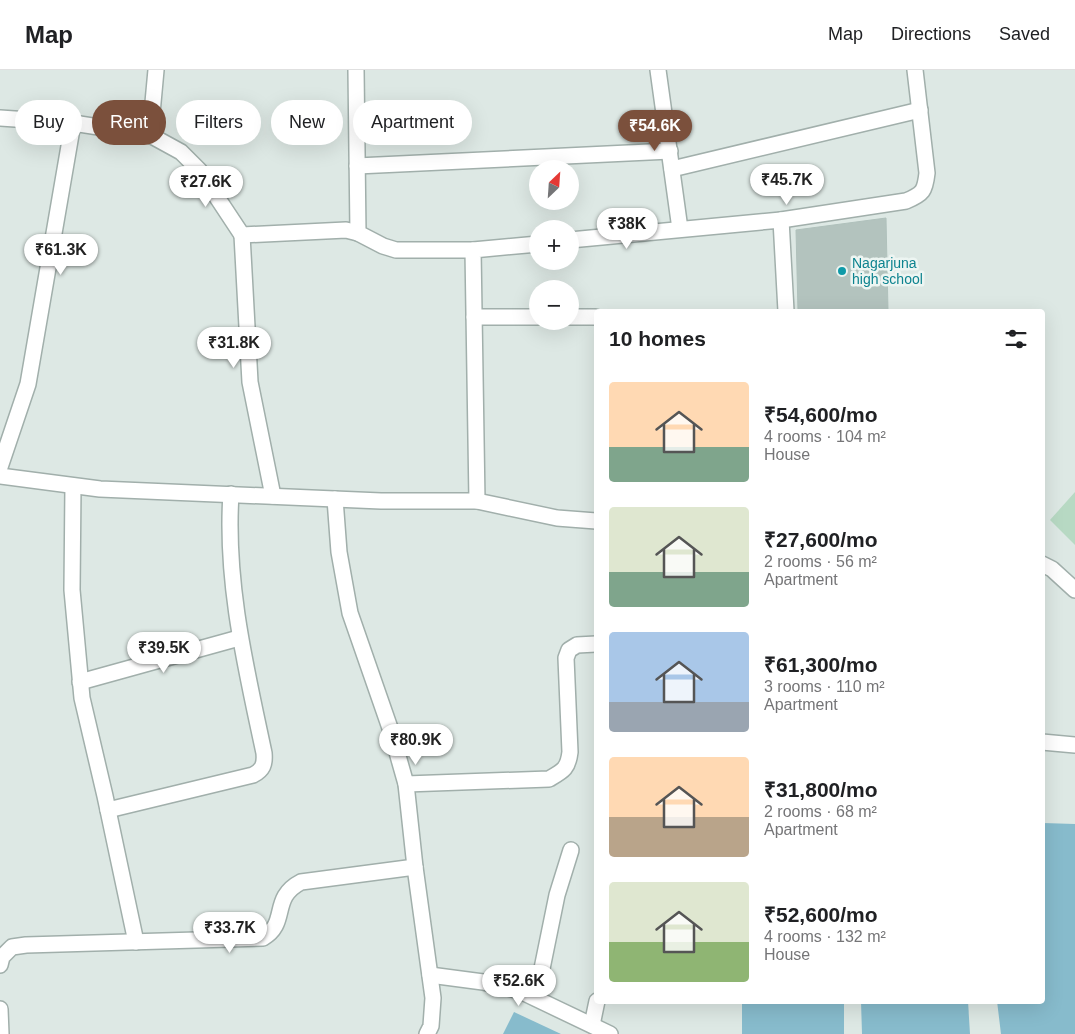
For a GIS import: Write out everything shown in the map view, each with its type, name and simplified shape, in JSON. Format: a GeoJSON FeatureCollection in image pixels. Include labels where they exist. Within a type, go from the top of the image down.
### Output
{"type":"FeatureCollection","features":[{"type":"Feature","properties":{"kind":"street"},"geometry":{"type":"LineString","coordinates":[[153,100],[156,70]]}},
{"type":"Feature","properties":{"kind":"street"},"geometry":{"type":"LineString","coordinates":[[356,70],[358,233]]}},
{"type":"Feature","properties":{"kind":"street"},"geometry":{"type":"LineString","coordinates":[[658,70],[680,229]]}},
{"type":"Feature","properties":{"kind":"street"},"geometry":{"type":"LineString","coordinates":[[579,239],[782,220],[906,201],[917,196],[925,188],[927,173],[915,70]]}},
{"type":"Feature","properties":{"kind":"street"},"geometry":{"type":"LineString","coordinates":[[672,169],[920,110]]}},
{"type":"Feature","properties":{"kind":"street"},"geometry":{"type":"LineString","coordinates":[[0,118],[15,119]]}},
{"type":"Feature","properties":{"kind":"street"},"geometry":{"type":"LineString","coordinates":[[166,144],[181,152],[199,170],[242,235],[250,382],[273,496]]}},
{"type":"Feature","properties":{"kind":"street"},"geometry":{"type":"LineString","coordinates":[[0,467],[28,384],[69,145]]}},
{"type":"Feature","properties":{"kind":"street"},"geometry":{"type":"LineString","coordinates":[[358,166],[670,151]]}},
{"type":"Feature","properties":{"kind":"street"},"geometry":{"type":"LineString","coordinates":[[782,220],[786,309]]}},
{"type":"Feature","properties":{"kind":"street"},"geometry":{"type":"LineString","coordinates":[[242,235],[346,230],[358,233],[383,246],[396,250],[473,250],[529,245]]}},
{"type":"Feature","properties":{"kind":"street"},"geometry":{"type":"LineString","coordinates":[[473,250],[478,501]]}},
{"type":"Feature","properties":{"kind":"street"},"geometry":{"type":"LineString","coordinates":[[474,317],[529,317]]}},
{"type":"Feature","properties":{"kind":"street"},"geometry":{"type":"LineString","coordinates":[[579,317],[594,317]]}},
{"type":"Feature","properties":{"kind":"street"},"geometry":{"type":"LineString","coordinates":[[0,476],[100,489],[335,499],[478,501],[557,518],[594,522]]}},
{"type":"Feature","properties":{"kind":"street"},"geometry":{"type":"LineString","coordinates":[[73,486],[72,590],[82,698],[136,942]]}},
{"type":"Feature","properties":{"kind":"street"},"geometry":{"type":"LineString","coordinates":[[108,810],[253,775],[260,771],[265,762],[239,638],[230,518],[231,494]]}},
{"type":"Feature","properties":{"kind":"street"},"geometry":{"type":"LineString","coordinates":[[335,499],[339,552],[350,613],[391,731],[406,784],[433,998],[431,1026],[427,1034]]}},
{"type":"Feature","properties":{"kind":"street"},"geometry":{"type":"LineString","coordinates":[[1045,566],[1052,569],[1075,590]]}},
{"type":"Feature","properties":{"kind":"street"},"geometry":{"type":"LineString","coordinates":[[80,682],[239,638]]}},
{"type":"Feature","properties":{"kind":"street"},"geometry":{"type":"LineString","coordinates":[[406,784],[549,779],[560,772],[569,764],[570,752],[566,658],[569,650],[577,645],[594,644]]}},
{"type":"Feature","properties":{"kind":"street"},"geometry":{"type":"LineString","coordinates":[[1045,742],[1075,745]]}},
{"type":"Feature","properties":{"kind":"street"},"geometry":{"type":"LineString","coordinates":[[536,998],[558,895],[571,850]]}},
{"type":"Feature","properties":{"kind":"street"},"geometry":{"type":"LineString","coordinates":[[0,966],[2,957],[12,947],[263,938],[273,932],[283,899],[291,887],[301,882],[415,867]]}},
{"type":"Feature","properties":{"kind":"street"},"geometry":{"type":"LineString","coordinates":[[430,975],[484,982],[520,991],[610,1034]]}},
{"type":"Feature","properties":{"kind":"street"},"geometry":{"type":"LineString","coordinates":[[592,1025],[597,1004]]}},
{"type":"Feature","properties":{"kind":"street"},"geometry":{"type":"LineString","coordinates":[[0,1009],[1,1034]]}},
{"type":"Feature","properties":{"kind":"green space"},"geometry":{"type":"Polygon","coordinates":[[[1075,492],[1075,545],[1050,520],[1075,492]]]}},
{"type":"Feature","properties":{"kind":"water"},"geometry":{"type":"Polygon","coordinates":[[[1045,823],[1075,824],[1075,1034],[1001,1034],[997,1004],[1045,1004],[1045,823]]]}},
{"type":"Feature","properties":{"kind":"water"},"geometry":{"type":"Polygon","coordinates":[[[742,1004],[844,1004],[844,1034],[742,1034],[742,1004]]]}},
{"type":"Feature","properties":{"kind":"water"},"geometry":{"type":"Polygon","coordinates":[[[861,1004],[968,1004],[970,1034],[862,1034],[861,1004]]]}},
{"type":"Feature","properties":{"kind":"water"},"geometry":{"type":"Polygon","coordinates":[[[514,1012],[561,1034],[503,1034],[514,1012]]]}},
{"type":"Feature","properties":{"kind":"building","name":"Nagarjuna high school"},"geometry":{"type":"Polygon","coordinates":[[[886,218],[888,309],[798,309],[796,230],[886,218]]]}},
{"type":"Feature","properties":{"kind":"place","name":"Nagarjuna high school"},"geometry":{"type":"Point","coordinates":[842,271]}}]}
